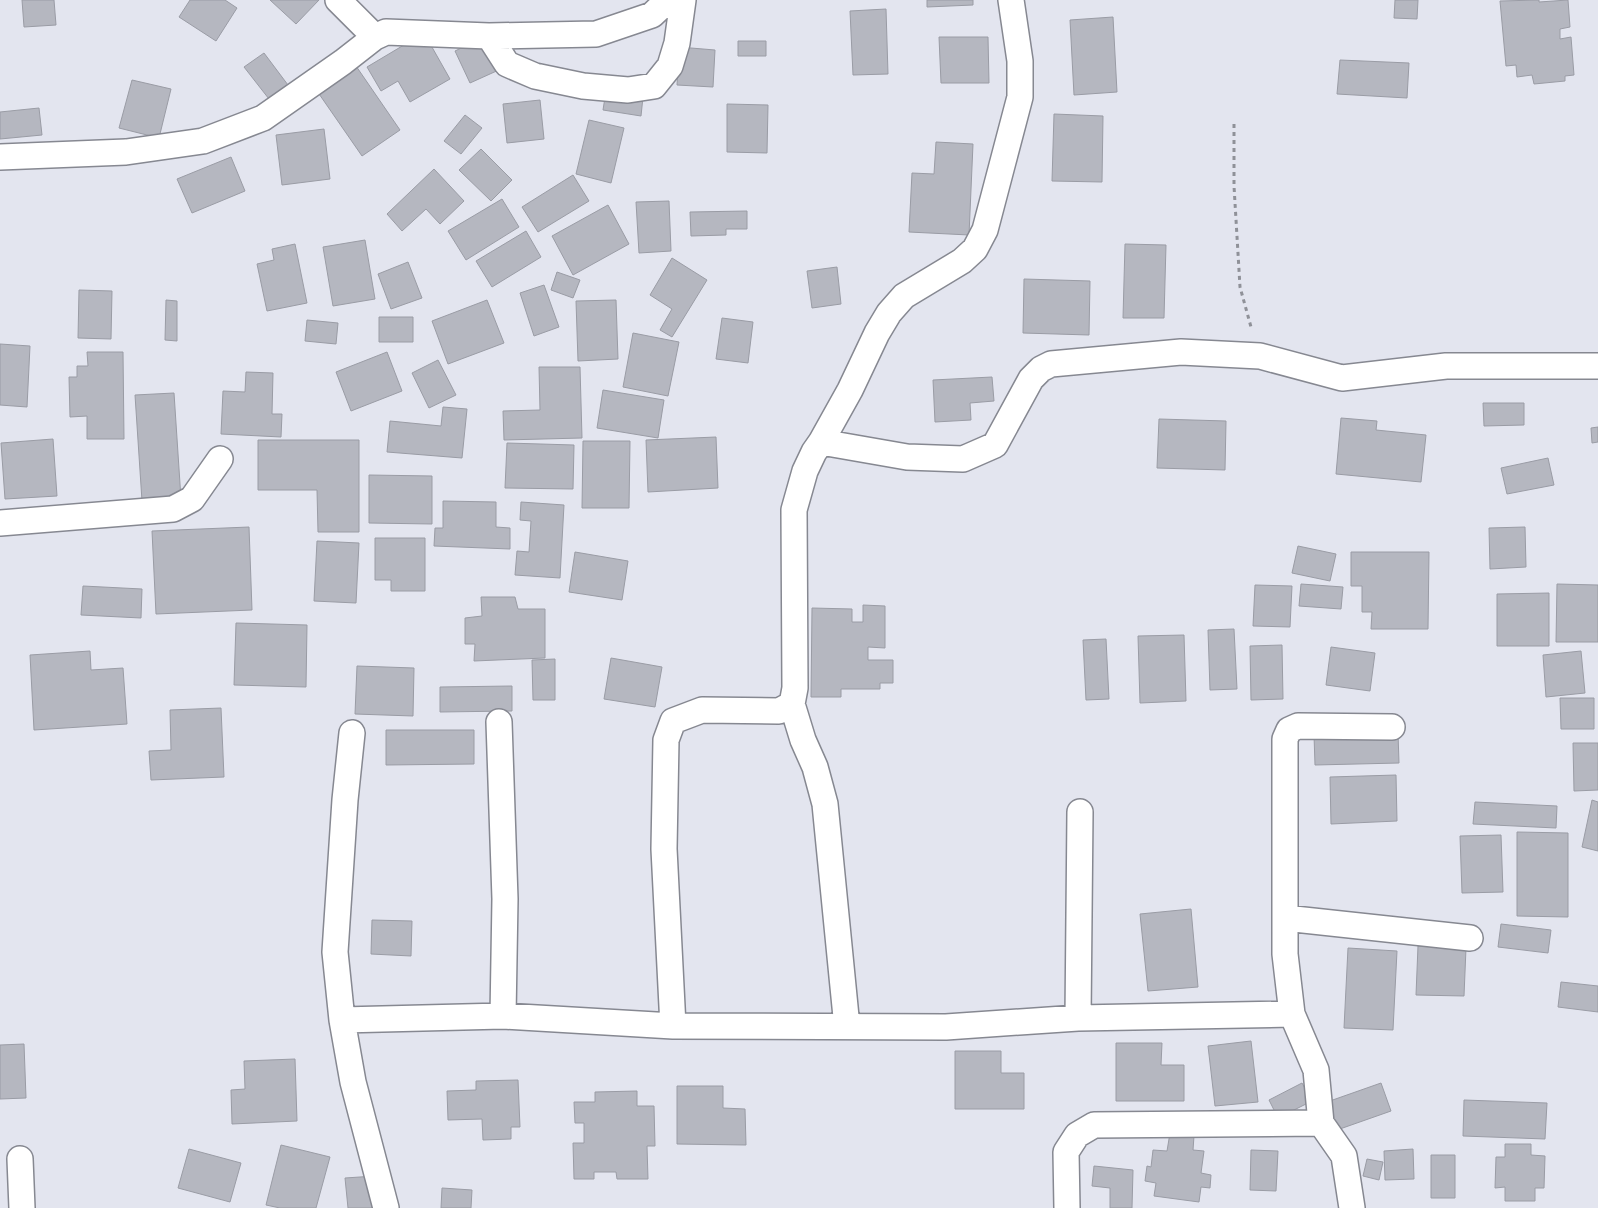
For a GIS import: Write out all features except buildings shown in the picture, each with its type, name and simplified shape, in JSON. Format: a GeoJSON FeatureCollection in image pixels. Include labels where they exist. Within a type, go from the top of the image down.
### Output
{"type":"FeatureCollection","features":[{"type":"Feature","properties":{"kind":"street"},"geometry":{"type":"LineString","coordinates":[[338,0],[374,37]]}},
{"type":"Feature","properties":{"kind":"street"},"geometry":{"type":"LineString","coordinates":[[0,157],[126,152],[203,141],[263,118],[344,62],[374,37],[386,32],[489,36],[596,34],[652,15],[668,0]]}},
{"type":"Feature","properties":{"kind":"street"},"geometry":{"type":"LineString","coordinates":[[489,36],[507,64],[535,76],[582,86],[628,90],[654,86],[670,66],[677,42],[683,0]]}},
{"type":"Feature","properties":{"kind":"street"},"geometry":{"type":"LineString","coordinates":[[847,1027],[825,804],[815,768],[803,740],[792,704],[795,688],[794,510],[805,471],[814,452],[850,390],[876,333],[889,313],[904,296],[962,261],[975,249],[985,230],[1020,97],[1020,61],[1011,0]]}},
{"type":"Feature","properties":{"kind":"street"},"geometry":{"type":"LineString","coordinates":[[821,442],[907,456],[963,458],[994,445],[1031,379],[1041,369],[1051,364],[1180,352],[1260,356],[1342,378],[1446,366],[1598,366]]}},
{"type":"Feature","properties":{"kind":"street"},"geometry":{"type":"LineString","coordinates":[[0,524],[173,509],[192,499],[220,459]]}},
{"type":"Feature","properties":{"kind":"street"},"geometry":{"type":"LineString","coordinates":[[673,1026],[664,849],[666,740],[673,721],[702,710],[778,711],[792,704]]}},
{"type":"Feature","properties":{"kind":"street"},"geometry":{"type":"LineString","coordinates":[[499,722],[505,899],[503,1016]]}},
{"type":"Feature","properties":{"kind":"street"},"geometry":{"type":"LineString","coordinates":[[1352,1208],[1344,1156],[1321,1123],[1316,1070],[1292,1014],[1285,954],[1285,739],[1289,730],[1298,726],[1392,727]]}},
{"type":"Feature","properties":{"kind":"street"},"geometry":{"type":"LineString","coordinates":[[352,734],[345,800],[335,952],[342,1020],[353,1082],[386,1208]]}},
{"type":"Feature","properties":{"kind":"street"},"geometry":{"type":"LineString","coordinates":[[1078,1018],[1080,812]]}},
{"type":"Feature","properties":{"kind":"street"},"geometry":{"type":"LineString","coordinates":[[1286,918],[1470,938]]}},
{"type":"Feature","properties":{"kind":"street"},"geometry":{"type":"LineString","coordinates":[[342,1020],[503,1016],[673,1026],[946,1028],[1078,1018],[1292,1014]]}},
{"type":"Feature","properties":{"kind":"street"},"geometry":{"type":"LineString","coordinates":[[1067,1208],[1066,1152],[1077,1135],[1094,1124],[1321,1123]]}},
{"type":"Feature","properties":{"kind":"street"},"geometry":{"type":"LineString","coordinates":[[20,1159],[22,1208]]}},
{"type":"Feature","properties":{"kind":"path"},"geometry":{"type":"LineString","coordinates":[[1234,124],[1234,186],[1240,287],[1260,356]]}}]}
